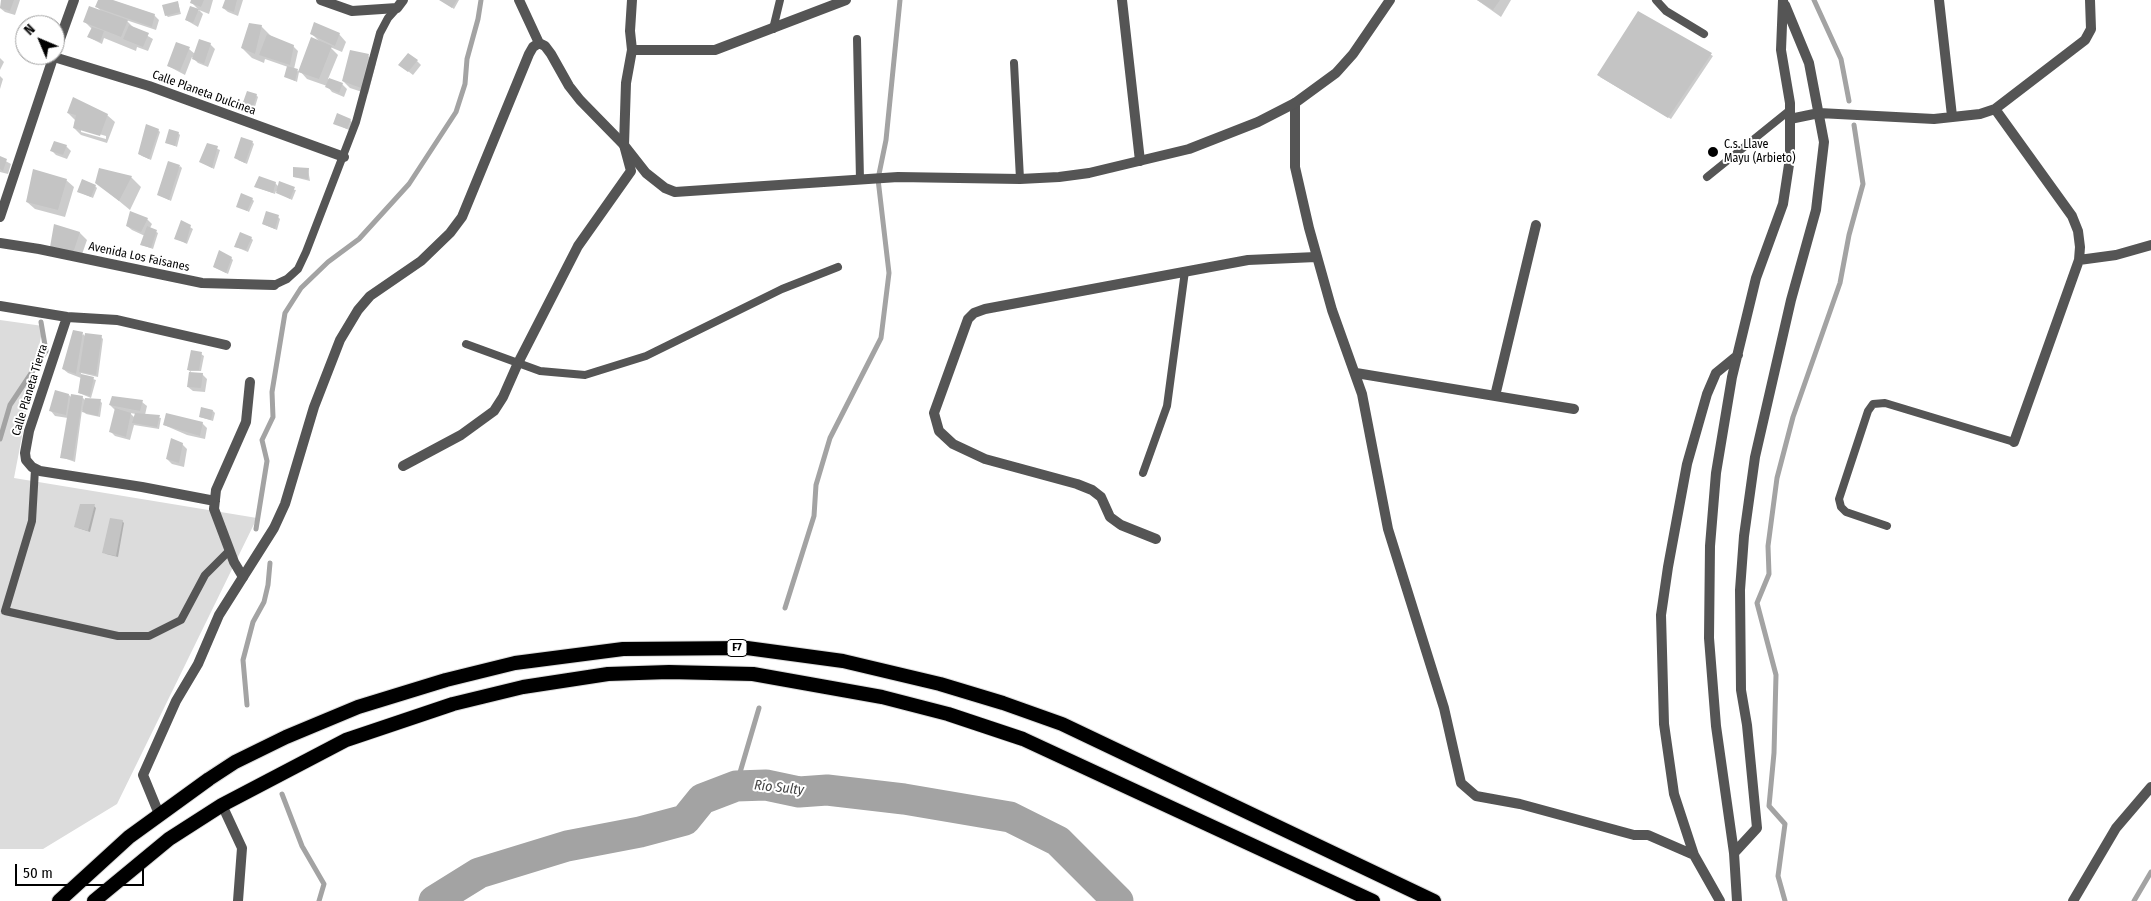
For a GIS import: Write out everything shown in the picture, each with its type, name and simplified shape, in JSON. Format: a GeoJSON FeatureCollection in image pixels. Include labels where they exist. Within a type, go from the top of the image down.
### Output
{"type":"FeatureCollection","features":[{"type":"Feature","properties":{"kind":"highway","name":"F7"},"geometry":{"type":"LineString","coordinates":[[59,901],[129,837],[159,814],[236,762],[286,737],[358,707],[446,680],[515,663],[623,649],[747,648],[844,661],[940,684],[1062,724],[1434,901]]}},
{"type":"Feature","properties":{"kind":"highway","name":"F7"},"geometry":{"type":"LineString","coordinates":[[94,901],[168,839],[222,805],[346,740],[453,704],[523,687],[608,674],[669,672],[753,674],[882,697],[948,714],[1023,738],[1373,901]]}},
{"type":"Feature","properties":{"kind":"street"},"geometry":{"type":"LineString","coordinates":[[65,25],[74,0]]}},
{"type":"Feature","properties":{"kind":"street"},"geometry":{"type":"LineString","coordinates":[[321,0],[352,11],[400,4]]}},
{"type":"Feature","properties":{"kind":"street"},"geometry":{"type":"LineString","coordinates":[[519,0],[539,43],[545,46],[551,54],[569,86],[580,100],[624,145],[655,182],[676,192],[898,177],[1020,179],[1090,173],[1140,161],[1218,139],[1258,122],[1294,103],[1336,73],[1353,54],[1390,0]]}},
{"type":"Feature","properties":{"kind":"street"},"geometry":{"type":"LineString","coordinates":[[403,466],[461,435],[494,411],[503,397],[518,363],[578,246],[631,171],[624,145],[626,83],[632,50],[630,31],[632,0]]}},
{"type":"Feature","properties":{"kind":"street"},"geometry":{"type":"LineString","coordinates":[[632,50],[715,50],[846,0]]}},
{"type":"Feature","properties":{"kind":"street"},"geometry":{"type":"LineString","coordinates":[[1122,0],[1140,161]]}},
{"type":"Feature","properties":{"kind":"street"},"geometry":{"type":"LineString","coordinates":[[1734,853],[1757,828],[1747,724],[1741,690],[1740,590],[1744,536],[1755,457],[1791,300],[1816,210],[1824,142],[1809,63],[1783,0]]}},
{"type":"Feature","properties":{"kind":"street"},"geometry":{"type":"LineString","coordinates":[[1737,901],[1734,853],[1716,726],[1708,638],[1710,546],[1716,473],[1738,355],[1759,270],[1783,204],[1790,158],[1790,115],[1781,50],[1783,0]]}},
{"type":"Feature","properties":{"kind":"street"},"geometry":{"type":"LineString","coordinates":[[1940,0],[1952,116]]}},
{"type":"Feature","properties":{"kind":"street"},"geometry":{"type":"LineString","coordinates":[[1790,115],[1819,113],[1934,119],[1980,114],[1996,109],[2085,40],[2091,29],[2090,0]]}},
{"type":"Feature","properties":{"kind":"street"},"geometry":{"type":"LineString","coordinates":[[159,814],[143,775],[176,701],[198,664],[219,615],[274,528],[285,504],[314,407],[340,340],[358,310],[370,296],[421,261],[450,233],[462,217],[529,54],[533,47],[539,43]]}},
{"type":"Feature","properties":{"kind":"street","name":"Calle Planeta Dulcinea"},"geometry":{"type":"LineString","coordinates":[[65,59],[149,86],[344,156]]}},
{"type":"Feature","properties":{"kind":"street"},"geometry":{"type":"LineString","coordinates":[[0,218],[51,65]]}},
{"type":"Feature","properties":{"kind":"street"},"geometry":{"type":"LineString","coordinates":[[1294,103],[1295,167],[1316,257],[1332,310],[1356,374],[1366,414],[1388,529],[1444,708],[1461,783],[1476,796],[1530,807],[1634,835],[1648,835],[1694,855]]}},
{"type":"Feature","properties":{"kind":"street"},"geometry":{"type":"LineString","coordinates":[[1996,109],[2072,216],[2078,231],[2079,260],[2014,442]]}},
{"type":"Feature","properties":{"kind":"street"},"geometry":{"type":"LineString","coordinates":[[1495,396],[1536,225]]}},
{"type":"Feature","properties":{"kind":"street","name":"Avenida Los Faisanes"},"geometry":{"type":"LineString","coordinates":[[0,243],[39,249],[202,284],[274,285]]}},
{"type":"Feature","properties":{"kind":"street"},"geometry":{"type":"LineString","coordinates":[[2079,260],[2116,255],[2151,245]]}},
{"type":"Feature","properties":{"kind":"street"},"geometry":{"type":"LineString","coordinates":[[1156,539],[1121,525],[1110,517],[1101,497],[1092,490],[1068,481],[985,459],[953,444],[939,432],[934,413],[953,365],[964,326],[974,313],[1185,271],[1248,260],[1316,257]]}},
{"type":"Feature","properties":{"kind":"street"},"geometry":{"type":"LineString","coordinates":[[0,306],[67,317],[117,320],[226,345]]}},
{"type":"Feature","properties":{"kind":"street","name":"Calle Planeta Tierra"},"geometry":{"type":"LineString","coordinates":[[34,469],[26,460],[25,452],[29,431],[67,317]]}},
{"type":"Feature","properties":{"kind":"street"},"geometry":{"type":"LineString","coordinates":[[1720,901],[1694,855],[1674,794],[1664,724],[1661,615],[1668,566],[1689,455],[1707,394],[1716,373],[1738,355]]}},
{"type":"Feature","properties":{"kind":"street"},"geometry":{"type":"LineString","coordinates":[[1356,374],[1574,409]]}},
{"type":"Feature","properties":{"kind":"street"},"geometry":{"type":"LineString","coordinates":[[243,578],[229,551],[214,509],[216,490],[246,422],[250,382]]}},
{"type":"Feature","properties":{"kind":"street"},"geometry":{"type":"LineString","coordinates":[[34,469],[215,501]]}},
{"type":"Feature","properties":{"kind":"street"},"geometry":{"type":"LineString","coordinates":[[2073,901],[2116,828],[2151,787]]}},
{"type":"Feature","properties":{"kind":"street"},"geometry":{"type":"LineString","coordinates":[[222,805],[242,848],[238,901]]}},
{"type":"Feature","properties":{"kind":"lane"},"geometry":{"type":"LineString","coordinates":[[773,29],[780,0]]}},
{"type":"Feature","properties":{"kind":"lane"},"geometry":{"type":"LineString","coordinates":[[1656,0],[1666,11],[1704,34]]}},
{"type":"Feature","properties":{"kind":"lane"},"geometry":{"type":"LineString","coordinates":[[274,285],[287,279],[298,268],[356,122],[380,33],[388,18],[400,4]]}},
{"type":"Feature","properties":{"kind":"lane"},"geometry":{"type":"LineString","coordinates":[[857,39],[860,180]]}},
{"type":"Feature","properties":{"kind":"lane"},"geometry":{"type":"LineString","coordinates":[[1014,63],[1020,179]]}},
{"type":"Feature","properties":{"kind":"lane"},"geometry":{"type":"LineString","coordinates":[[1707,177],[1790,115]]}},
{"type":"Feature","properties":{"kind":"lane"},"geometry":{"type":"LineString","coordinates":[[466,344],[555,374],[585,375],[646,356],[782,289],[838,266]]}},
{"type":"Feature","properties":{"kind":"lane"},"geometry":{"type":"LineString","coordinates":[[1143,473],[1167,406],[1185,271]]}},
{"type":"Feature","properties":{"kind":"lane"},"geometry":{"type":"LineString","coordinates":[[1887,526],[1846,512],[1841,507],[1839,499],[1868,411],[1874,404],[1885,403],[2014,442]]}},
{"type":"Feature","properties":{"kind":"lane"},"geometry":{"type":"LineString","coordinates":[[34,469],[32,521],[5,611],[118,636],[149,636],[181,620],[205,575],[229,551]]}},
{"type":"Feature","properties":{"kind":"shaded area"},"geometry":{"type":"Polygon","coordinates":[[[0,320],[43,326],[14,478],[257,518],[117,804],[43,849],[0,849],[0,320]]]}},
{"type":"Feature","properties":{"kind":"building"},"geometry":{"type":"Polygon","coordinates":[[[1,0],[14,0],[10,11],[0,8],[1,0]]]}},
{"type":"Feature","properties":{"kind":"building"},"geometry":{"type":"Polygon","coordinates":[[[98,0],[113,0],[155,14],[152,27],[95,7],[98,0]]]}},
{"type":"Feature","properties":{"kind":"building"},"geometry":{"type":"Polygon","coordinates":[[[191,0],[204,0],[201,7],[190,3],[191,0]]]}},
{"type":"Feature","properties":{"kind":"building"},"geometry":{"type":"Polygon","coordinates":[[[225,0],[237,0],[234,12],[222,8],[225,0]]]}},
{"type":"Feature","properties":{"kind":"building"},"geometry":{"type":"Polygon","coordinates":[[[439,0],[457,0],[452,8],[439,0]]]}},
{"type":"Feature","properties":{"kind":"building"},"geometry":{"type":"Polygon","coordinates":[[[1477,0],[1500,0],[1493,10],[1477,0]]]}},
{"type":"Feature","properties":{"kind":"building"},"geometry":{"type":"Polygon","coordinates":[[[178,1],[180,12],[165,16],[162,5],[178,1]]]}},
{"type":"Feature","properties":{"kind":"building"},"geometry":{"type":"Polygon","coordinates":[[[89,6],[128,20],[121,37],[83,22],[89,6]]]}},
{"type":"Feature","properties":{"kind":"building"},"geometry":{"type":"Polygon","coordinates":[[[190,6],[199,9],[193,23],[185,20],[190,6]]]}},
{"type":"Feature","properties":{"kind":"building"},"geometry":{"type":"Polygon","coordinates":[[[1638,11],[1712,53],[1668,118],[1597,75],[1638,11]]]}},
{"type":"Feature","properties":{"kind":"building"},"geometry":{"type":"Polygon","coordinates":[[[314,22],[340,33],[335,46],[310,34],[314,22]]]}},
{"type":"Feature","properties":{"kind":"building"},"geometry":{"type":"Polygon","coordinates":[[[249,23],[262,25],[255,54],[241,48],[249,23]]]}},
{"type":"Feature","properties":{"kind":"building"},"geometry":{"type":"Polygon","coordinates":[[[129,25],[149,33],[143,47],[123,39],[129,25]]]}},
{"type":"Feature","properties":{"kind":"building"},"geometry":{"type":"Polygon","coordinates":[[[92,27],[104,31],[100,42],[87,37],[92,27]]]}},
{"type":"Feature","properties":{"kind":"building"},"geometry":{"type":"Polygon","coordinates":[[[267,34],[294,45],[290,65],[259,55],[267,34]]]}},
{"type":"Feature","properties":{"kind":"building"},"geometry":{"type":"Polygon","coordinates":[[[311,37],[332,46],[319,79],[298,72],[311,37]]]}},
{"type":"Feature","properties":{"kind":"building"},"geometry":{"type":"Polygon","coordinates":[[[199,39],[211,43],[204,64],[192,59],[199,39]]]}},
{"type":"Feature","properties":{"kind":"building"},"geometry":{"type":"Polygon","coordinates":[[[176,42],[190,47],[180,71],[167,66],[176,42]]]}},
{"type":"Feature","properties":{"kind":"building"},"geometry":{"type":"Polygon","coordinates":[[[350,50],[369,54],[361,88],[342,81],[350,50]]]}},
{"type":"Feature","properties":{"kind":"building"},"geometry":{"type":"Polygon","coordinates":[[[408,53],[418,60],[408,72],[398,65],[408,53]]]}},
{"type":"Feature","properties":{"kind":"building"},"geometry":{"type":"Polygon","coordinates":[[[287,66],[298,69],[295,81],[284,77],[287,66]]]}},
{"type":"Feature","properties":{"kind":"building"},"geometry":{"type":"Polygon","coordinates":[[[329,78],[343,83],[339,93],[325,87],[329,78]]]}},
{"type":"Feature","properties":{"kind":"building"},"geometry":{"type":"Polygon","coordinates":[[[247,91],[257,94],[252,109],[242,105],[247,91]]]}},
{"type":"Feature","properties":{"kind":"building"},"geometry":{"type":"Polygon","coordinates":[[[73,97],[108,114],[100,136],[73,128],[76,115],[67,113],[73,97]]]}},
{"type":"Feature","properties":{"kind":"building"},"geometry":{"type":"Polygon","coordinates":[[[337,113],[351,119],[347,129],[333,124],[337,113]]]}},
{"type":"Feature","properties":{"kind":"building"},"geometry":{"type":"Polygon","coordinates":[[[146,124],[159,129],[149,159],[138,154],[146,124]]]}},
{"type":"Feature","properties":{"kind":"building"},"geometry":{"type":"Polygon","coordinates":[[[169,129],[179,132],[175,146],[165,143],[169,129]]]}},
{"type":"Feature","properties":{"kind":"building"},"geometry":{"type":"Polygon","coordinates":[[[241,137],[253,141],[245,163],[234,158],[241,137]]]}},
{"type":"Feature","properties":{"kind":"building"},"geometry":{"type":"Polygon","coordinates":[[[54,141],[67,145],[63,155],[50,151],[54,141]]]}},
{"type":"Feature","properties":{"kind":"building"},"geometry":{"type":"Polygon","coordinates":[[[207,143],[218,146],[212,168],[199,162],[207,143]]]}},
{"type":"Feature","properties":{"kind":"building"},"geometry":{"type":"Polygon","coordinates":[[[0,156],[7,159],[3,171],[0,169],[0,156]]]}},
{"type":"Feature","properties":{"kind":"building"},"geometry":{"type":"Polygon","coordinates":[[[168,161],[180,165],[169,200],[157,195],[168,161]]]}},
{"type":"Feature","properties":{"kind":"building"},"geometry":{"type":"Polygon","coordinates":[[[293,167],[309,168],[308,179],[293,177],[293,167]]]}},
{"type":"Feature","properties":{"kind":"building"},"geometry":{"type":"Polygon","coordinates":[[[99,168],[132,176],[119,201],[95,183],[99,168]]]}},
{"type":"Feature","properties":{"kind":"building"},"geometry":{"type":"Polygon","coordinates":[[[33,169],[67,179],[58,210],[26,202],[33,169]]]}},
{"type":"Feature","properties":{"kind":"building"},"geometry":{"type":"Polygon","coordinates":[[[259,176],[276,182],[273,193],[254,187],[259,176]]]}},
{"type":"Feature","properties":{"kind":"building"},"geometry":{"type":"Polygon","coordinates":[[[82,179],[96,185],[91,197],[77,192],[82,179]]]}},
{"type":"Feature","properties":{"kind":"building"},"geometry":{"type":"Polygon","coordinates":[[[279,181],[295,187],[290,199],[276,193],[279,181]]]}},
{"type":"Feature","properties":{"kind":"building"},"geometry":{"type":"Polygon","coordinates":[[[241,193],[253,198],[247,211],[236,207],[241,193]]]}},
{"type":"Feature","properties":{"kind":"building"},"geometry":{"type":"Polygon","coordinates":[[[130,211],[148,218],[141,232],[126,226],[130,211]]]}},
{"type":"Feature","properties":{"kind":"building"},"geometry":{"type":"Polygon","coordinates":[[[266,211],[279,215],[275,229],[262,224],[266,211]]]}},
{"type":"Feature","properties":{"kind":"building"},"geometry":{"type":"Polygon","coordinates":[[[181,220],[191,225],[186,243],[174,239],[181,220]]]}},
{"type":"Feature","properties":{"kind":"building"},"geometry":{"type":"Polygon","coordinates":[[[54,224],[80,232],[73,253],[50,247],[54,224]]]}},
{"type":"Feature","properties":{"kind":"building"},"geometry":{"type":"Polygon","coordinates":[[[147,226],[157,230],[151,248],[140,245],[147,226]]]}},
{"type":"Feature","properties":{"kind":"building"},"geometry":{"type":"Polygon","coordinates":[[[240,232],[252,237],[246,250],[234,247],[240,232]]]}},
{"type":"Feature","properties":{"kind":"building"},"geometry":{"type":"Polygon","coordinates":[[[219,250],[232,257],[226,273],[213,267],[219,250]]]}},
{"type":"Feature","properties":{"kind":"building"},"geometry":{"type":"Polygon","coordinates":[[[73,330],[83,332],[76,374],[62,369],[73,330]]]}},
{"type":"Feature","properties":{"kind":"building"},"geometry":{"type":"Polygon","coordinates":[[[85,333],[102,335],[96,375],[79,372],[85,333]]]}},
{"type":"Feature","properties":{"kind":"building"},"geometry":{"type":"Polygon","coordinates":[[[191,350],[202,352],[199,370],[187,370],[191,350]]]}},
{"type":"Feature","properties":{"kind":"building"},"geometry":{"type":"Polygon","coordinates":[[[189,372],[203,373],[201,388],[187,387],[189,372]]]}},
{"type":"Feature","properties":{"kind":"building"},"geometry":{"type":"Polygon","coordinates":[[[81,374],[94,377],[90,396],[78,393],[81,374]]]}},
{"type":"Feature","properties":{"kind":"building"},"geometry":{"type":"Polygon","coordinates":[[[55,390],[69,394],[66,415],[49,411],[55,390]]]}},
{"type":"Feature","properties":{"kind":"building"},"geometry":{"type":"Polygon","coordinates":[[[71,394],[83,396],[73,460],[60,458],[71,394]]]}},
{"type":"Feature","properties":{"kind":"building"},"geometry":{"type":"Polygon","coordinates":[[[112,396],[143,400],[140,411],[109,405],[112,396]]]}},
{"type":"Feature","properties":{"kind":"building"},"geometry":{"type":"Polygon","coordinates":[[[85,398],[101,399],[98,416],[82,412],[85,398]]]}},
{"type":"Feature","properties":{"kind":"building"},"geometry":{"type":"Polygon","coordinates":[[[201,407],[213,410],[211,420],[199,417],[201,407]]]}},
{"type":"Feature","properties":{"kind":"building"},"geometry":{"type":"Polygon","coordinates":[[[115,408],[131,413],[126,437],[109,432],[115,408]]]}},
{"type":"Feature","properties":{"kind":"building"},"geometry":{"type":"Polygon","coordinates":[[[135,413],[160,415],[157,427],[132,423],[135,413]]]}},
{"type":"Feature","properties":{"kind":"building"},"geometry":{"type":"Polygon","coordinates":[[[166,413],[203,422],[200,436],[163,425],[166,413]]]}},
{"type":"Feature","properties":{"kind":"building"},"geometry":{"type":"Polygon","coordinates":[[[171,438],[183,443],[179,463],[166,459],[171,438]]]}},
{"type":"Feature","properties":{"kind":"building"},"geometry":{"type":"Polygon","coordinates":[[[80,504],[95,504],[88,531],[74,527],[80,504]]]}},
{"type":"Feature","properties":{"kind":"building"},"geometry":{"type":"Polygon","coordinates":[[[110,518],[123,520],[116,556],[102,553],[110,518]]]}},
{"type":"Feature","properties":{"kind":"waterway"},"geometry":{"type":"LineString","coordinates":[[256,529],[267,461],[262,440],[273,417],[272,392],[285,313],[301,288],[328,262],[359,239],[409,184],[456,112],[465,84],[467,59],[481,0]]}},
{"type":"Feature","properties":{"kind":"waterway"},"geometry":{"type":"LineString","coordinates":[[785,608],[814,516],[816,485],[830,438],[881,338],[889,273],[878,179],[886,140],[900,0]]}},
{"type":"Feature","properties":{"kind":"waterway"},"geometry":{"type":"LineString","coordinates":[[1814,0],[1841,59],[1849,101]]}},
{"type":"Feature","properties":{"kind":"waterway"},"geometry":{"type":"LineString","coordinates":[[1785,901],[1778,876],[1785,824],[1769,806],[1774,753],[1776,675],[1757,603],[1769,574],[1768,546],[1777,478],[1793,417],[1840,283],[1849,235],[1863,184],[1854,125]]}},
{"type":"Feature","properties":{"kind":"waterway"},"geometry":{"type":"LineString","coordinates":[[0,439],[10,405],[46,351],[41,322]]}},
{"type":"Feature","properties":{"kind":"waterway"},"geometry":{"type":"LineString","coordinates":[[247,705],[243,660],[253,622],[264,602],[270,563]]}},
{"type":"Feature","properties":{"kind":"waterway"},"geometry":{"type":"LineString","coordinates":[[736,786],[759,708]]}},
{"type":"Feature","properties":{"kind":"waterway","name":"Río Sulty"},"geometry":{"type":"LineString","coordinates":[[434,901],[479,873],[567,846],[640,832],[685,820],[702,799],[736,786],[766,785],[799,792],[827,790],[904,799],[1010,817],[1058,841],[1118,901]]}},
{"type":"Feature","properties":{"kind":"waterway"},"geometry":{"type":"LineString","coordinates":[[282,794],[302,846],[324,884],[319,901]]}},
{"type":"Feature","properties":{"kind":"waterway"},"geometry":{"type":"LineString","coordinates":[[2134,901],[2151,872]]}},
{"type":"Feature","properties":{"kind":"place","name":"C.s. Llave Mayu (Arbieto)"},"geometry":{"type":"Point","coordinates":[1713,152]}}]}
